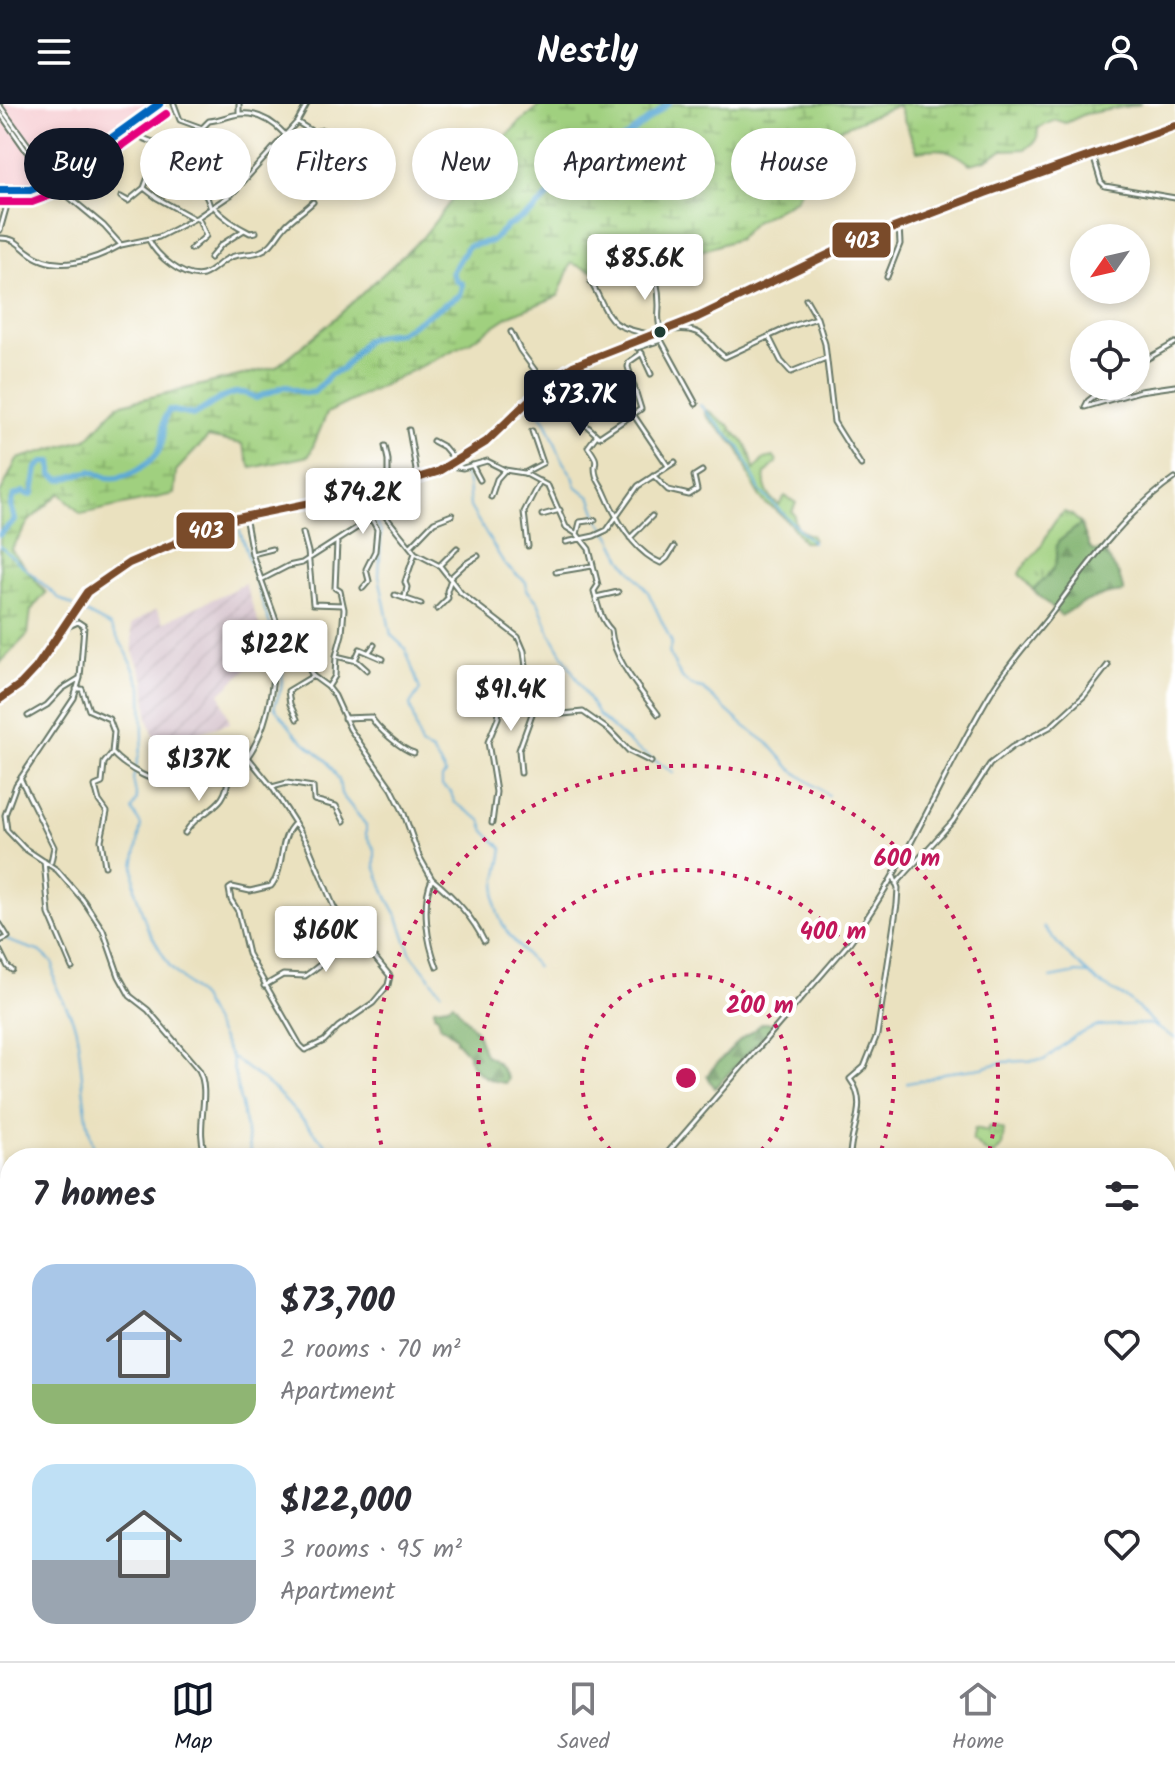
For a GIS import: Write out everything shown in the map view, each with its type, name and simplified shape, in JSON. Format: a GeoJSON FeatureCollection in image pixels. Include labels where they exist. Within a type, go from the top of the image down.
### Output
{"type":"FeatureCollection","features":[{"type":"Feature","properties":{"kind":"highway"},"geometry":{"type":"LineString","coordinates":[[0,699],[36,668],[87,592],[114,571],[245,516],[388,487],[454,464],[495,435],[545,384],[561,373],[727,304],[806,264],[899,225],[1175,124]]}},
{"type":"Feature","properties":{"kind":"highway"},"geometry":{"type":"LineString","coordinates":[[856,243],[979,191],[1175,124]]}},
{"type":"Feature","properties":{"kind":"main road"},"geometry":{"type":"LineString","coordinates":[[124,128],[159,104]]}},
{"type":"Feature","properties":{"kind":"main road"},"geometry":{"type":"LineString","coordinates":[[0,190],[24,190]]}},
{"type":"Feature","properties":{"kind":"street"},"geometry":{"type":"LineString","coordinates":[[174,104],[180,120],[202,128],[210,120],[223,120],[239,114],[268,121],[276,128]]}},
{"type":"Feature","properties":{"kind":"street"},"geometry":{"type":"LineString","coordinates":[[239,104],[239,114]]}},
{"type":"Feature","properties":{"kind":"street"},"geometry":{"type":"LineString","coordinates":[[292,128],[307,104]]}},
{"type":"Feature","properties":{"kind":"street"},"geometry":{"type":"LineString","coordinates":[[0,106],[24,139]]}},
{"type":"Feature","properties":{"kind":"street"},"geometry":{"type":"LineString","coordinates":[[0,113],[24,146]]}},
{"type":"Feature","properties":{"kind":"street"},"geometry":{"type":"LineString","coordinates":[[297,122],[307,128]]}},
{"type":"Feature","properties":{"kind":"street"},"geometry":{"type":"LineString","coordinates":[[1093,155],[1105,186],[1175,198]]}},
{"type":"Feature","properties":{"kind":"street"},"geometry":{"type":"LineString","coordinates":[[251,173],[267,156]]}},
{"type":"Feature","properties":{"kind":"street"},"geometry":{"type":"LineString","coordinates":[[0,230],[11,191]]}},
{"type":"Feature","properties":{"kind":"street"},"geometry":{"type":"LineString","coordinates":[[124,199],[128,201],[140,191]]}},
{"type":"Feature","properties":{"kind":"street"},"geometry":{"type":"LineString","coordinates":[[72,200],[99,221],[121,245]]}},
{"type":"Feature","properties":{"kind":"street"},"geometry":{"type":"LineString","coordinates":[[160,200],[196,218],[206,236],[191,249]]}},
{"type":"Feature","properties":{"kind":"street"},"geometry":{"type":"LineString","coordinates":[[209,200],[212,208],[223,218],[250,233],[256,232]]}},
{"type":"Feature","properties":{"kind":"street"},"geometry":{"type":"LineString","coordinates":[[0,238],[11,238],[31,254],[59,265],[87,259],[121,245],[149,240],[196,218],[223,200]]}},
{"type":"Feature","properties":{"kind":"street"},"geometry":{"type":"LineString","coordinates":[[149,240],[156,251],[175,266],[196,276],[201,275],[232,256],[266,249],[285,226],[313,202]]}},
{"type":"Feature","properties":{"kind":"street"},"geometry":{"type":"LineString","coordinates":[[887,277],[900,244],[899,225]]}},
{"type":"Feature","properties":{"kind":"street"},"geometry":{"type":"LineString","coordinates":[[210,258],[221,245],[244,230]]}},
{"type":"Feature","properties":{"kind":"street"},"geometry":{"type":"LineString","coordinates":[[648,261],[656,276],[658,333]]}},
{"type":"Feature","properties":{"kind":"street"},"geometry":{"type":"LineString","coordinates":[[591,282],[618,326],[658,333],[681,329],[702,334],[710,339],[723,357],[817,318]]}},
{"type":"Feature","properties":{"kind":"street"},"geometry":{"type":"LineString","coordinates":[[806,299],[817,318],[826,358],[834,422],[861,465]]}},
{"type":"Feature","properties":{"kind":"street"},"geometry":{"type":"LineString","coordinates":[[511,332],[545,384]]}},
{"type":"Feature","properties":{"kind":"street"},"geometry":{"type":"LineString","coordinates":[[769,337],[781,361],[791,372],[826,358]]}},
{"type":"Feature","properties":{"kind":"street"},"geometry":{"type":"LineString","coordinates":[[637,348],[661,340],[696,404]]}},
{"type":"Feature","properties":{"kind":"street"},"geometry":{"type":"LineString","coordinates":[[1150,357],[1175,343]]}},
{"type":"Feature","properties":{"kind":"street"},"geometry":{"type":"LineString","coordinates":[[628,344],[642,353],[651,374]]}},
{"type":"Feature","properties":{"kind":"street"},"geometry":{"type":"LineString","coordinates":[[642,353],[628,364],[630,383],[641,409],[601,436],[596,436],[588,447],[597,459],[596,476],[630,538],[645,554],[661,563],[674,547]]}},
{"type":"Feature","properties":{"kind":"street"},"geometry":{"type":"LineString","coordinates":[[561,373],[578,401],[574,414],[596,436]]}},
{"type":"Feature","properties":{"kind":"street"},"geometry":{"type":"LineString","coordinates":[[1150,390],[1175,386]]}},
{"type":"Feature","properties":{"kind":"street"},"geometry":{"type":"LineString","coordinates":[[1089,400],[1085,407],[1109,400]]}},
{"type":"Feature","properties":{"kind":"street"},"geometry":{"type":"LineString","coordinates":[[633,414],[668,466]]}},
{"type":"Feature","properties":{"kind":"street"},"geometry":{"type":"LineString","coordinates":[[409,430],[418,479]]}},
{"type":"Feature","properties":{"kind":"street"},"geometry":{"type":"LineString","coordinates":[[524,473],[543,463],[532,431]]}},
{"type":"Feature","properties":{"kind":"street"},"geometry":{"type":"LineString","coordinates":[[433,441],[444,447],[457,469],[487,461],[505,470],[524,473],[550,488],[566,527],[577,534],[589,549],[598,585],[594,591],[602,618],[611,630],[622,660],[658,714]]}},
{"type":"Feature","properties":{"kind":"street"},"geometry":{"type":"LineString","coordinates":[[385,446],[388,487]]}},
{"type":"Feature","properties":{"kind":"street"},"geometry":{"type":"LineString","coordinates":[[566,542],[607,530],[638,486],[675,462]]}},
{"type":"Feature","properties":{"kind":"street"},"geometry":{"type":"LineString","coordinates":[[472,465],[480,480]]}},
{"type":"Feature","properties":{"kind":"street"},"geometry":{"type":"LineString","coordinates":[[491,497],[497,479],[505,470]]}},
{"type":"Feature","properties":{"kind":"street"},"geometry":{"type":"LineString","coordinates":[[653,475],[668,490],[689,495],[697,490],[694,476],[702,471]]}},
{"type":"Feature","properties":{"kind":"street"},"geometry":{"type":"LineString","coordinates":[[337,472],[345,496]]}},
{"type":"Feature","properties":{"kind":"street"},"geometry":{"type":"LineString","coordinates":[[672,1148],[850,942],[894,877],[1003,673],[1106,543],[1175,478]]}},
{"type":"Feature","properties":{"kind":"street"},"geometry":{"type":"LineString","coordinates":[[528,546],[524,512],[540,481]]}},
{"type":"Feature","properties":{"kind":"street"},"geometry":{"type":"LineString","coordinates":[[375,490],[382,512],[415,553],[440,566],[450,580],[518,637],[523,646],[526,667],[548,688],[563,714],[583,712],[610,731],[629,751],[651,762]]}},
{"type":"Feature","properties":{"kind":"street"},"geometry":{"type":"LineString","coordinates":[[363,588],[369,581],[366,569],[375,551],[377,529],[367,508],[366,492]]}},
{"type":"Feature","properties":{"kind":"street"},"geometry":{"type":"LineString","coordinates":[[542,515],[560,510]]}},
{"type":"Feature","properties":{"kind":"street"},"geometry":{"type":"LineString","coordinates":[[410,547],[434,522],[452,515]]}},
{"type":"Feature","properties":{"kind":"street"},"geometry":{"type":"LineString","coordinates":[[245,516],[252,554],[277,623],[299,651],[313,676],[328,687],[344,718],[398,801],[419,856],[432,879],[447,889],[478,925],[484,941]]}},
{"type":"Feature","properties":{"kind":"street"},"geometry":{"type":"LineString","coordinates":[[630,538],[652,516]]}},
{"type":"Feature","properties":{"kind":"street"},"geometry":{"type":"LineString","coordinates":[[261,580],[337,543],[372,518]]}},
{"type":"Feature","properties":{"kind":"street"},"geometry":{"type":"LineString","coordinates":[[577,534],[580,522],[595,520]]}},
{"type":"Feature","properties":{"kind":"street"},"geometry":{"type":"LineString","coordinates":[[303,533],[313,604],[343,605]]}},
{"type":"Feature","properties":{"kind":"street"},"geometry":{"type":"LineString","coordinates":[[328,687],[335,676],[342,634],[343,605],[340,591],[335,588],[337,543]]}},
{"type":"Feature","properties":{"kind":"street"},"geometry":{"type":"LineString","coordinates":[[440,566],[457,548]]}},
{"type":"Feature","properties":{"kind":"street"},"geometry":{"type":"LineString","coordinates":[[252,554],[272,549]]}},
{"type":"Feature","properties":{"kind":"street"},"geometry":{"type":"LineString","coordinates":[[405,597],[405,582],[415,553]]}},
{"type":"Feature","properties":{"kind":"street"},"geometry":{"type":"LineString","coordinates":[[437,609],[448,598],[450,580],[466,563],[478,556]]}},
{"type":"Feature","properties":{"kind":"street"},"geometry":{"type":"LineString","coordinates":[[556,572],[592,566]]}},
{"type":"Feature","properties":{"kind":"street"},"geometry":{"type":"LineString","coordinates":[[596,597],[618,592]]}},
{"type":"Feature","properties":{"kind":"street"},"geometry":{"type":"LineString","coordinates":[[395,595],[421,604]]}},
{"type":"Feature","properties":{"kind":"street"},"geometry":{"type":"LineString","coordinates":[[64,624],[69,628],[81,622],[84,626],[80,678],[74,698],[20,778],[7,806],[7,830],[18,843],[51,864],[83,900],[100,925],[130,996],[148,1010],[201,1073],[200,1129],[205,1148]]}},
{"type":"Feature","properties":{"kind":"street"},"geometry":{"type":"LineString","coordinates":[[112,753],[128,768],[162,783],[177,780],[193,768],[228,772],[239,768],[264,722],[274,669],[268,627],[277,623]]}},
{"type":"Feature","properties":{"kind":"street"},"geometry":{"type":"LineString","coordinates":[[285,637],[292,633],[316,632]]}},
{"type":"Feature","properties":{"kind":"street"},"geometry":{"type":"LineString","coordinates":[[369,652],[374,645]]}},
{"type":"Feature","properties":{"kind":"street"},"geometry":{"type":"LineString","coordinates":[[355,660],[359,649],[383,659]]}},
{"type":"Feature","properties":{"kind":"street"},"geometry":{"type":"LineString","coordinates":[[336,656],[355,660],[367,670]]}},
{"type":"Feature","properties":{"kind":"street"},"geometry":{"type":"LineString","coordinates":[[304,662],[318,658]]}},
{"type":"Feature","properties":{"kind":"street"},"geometry":{"type":"LineString","coordinates":[[896,884],[953,821],[994,759],[1050,727],[1084,696],[1108,665]]}},
{"type":"Feature","properties":{"kind":"street"},"geometry":{"type":"LineString","coordinates":[[492,823],[496,798],[488,745],[504,690],[526,667]]}},
{"type":"Feature","properties":{"kind":"street"},"geometry":{"type":"LineString","coordinates":[[297,719],[288,691],[313,676]]}},
{"type":"Feature","properties":{"kind":"street"},"geometry":{"type":"LineString","coordinates":[[28,716],[80,678]]}},
{"type":"Feature","properties":{"kind":"street"},"geometry":{"type":"LineString","coordinates":[[76,689],[82,689],[89,710],[109,719],[112,725],[112,753],[104,763],[102,783],[95,786],[99,801],[107,812],[101,840],[105,866]]}},
{"type":"Feature","properties":{"kind":"street"},"geometry":{"type":"LineString","coordinates":[[504,690],[522,702],[532,714],[519,750],[521,773]]}},
{"type":"Feature","properties":{"kind":"street"},"geometry":{"type":"LineString","coordinates":[[344,718],[373,718],[377,727],[404,750],[414,753]]}},
{"type":"Feature","properties":{"kind":"street"},"geometry":{"type":"LineString","coordinates":[[247,756],[272,787],[295,823],[308,845],[334,907],[355,941],[372,954],[390,976],[388,985],[373,1003],[349,1018],[324,1041],[304,1050],[248,954],[238,911],[229,889],[250,891],[271,886],[275,882],[286,832],[295,823]]}},
{"type":"Feature","properties":{"kind":"street"},"geometry":{"type":"LineString","coordinates":[[185,833],[189,825],[213,810],[223,797],[228,787],[228,772]]}},
{"type":"Feature","properties":{"kind":"street"},"geometry":{"type":"LineString","coordinates":[[20,778],[54,847],[51,864]]}},
{"type":"Feature","properties":{"kind":"street"},"geometry":{"type":"LineString","coordinates":[[272,787],[287,783],[313,787],[314,800],[336,806],[344,821]]}},
{"type":"Feature","properties":{"kind":"street"},"geometry":{"type":"LineString","coordinates":[[44,861],[49,914],[72,968]]}},
{"type":"Feature","properties":{"kind":"street"},"geometry":{"type":"LineString","coordinates":[[852,1148],[860,1104],[857,1090],[850,1079],[864,1067],[877,1035],[897,904],[894,877]]}},
{"type":"Feature","properties":{"kind":"street"},"geometry":{"type":"LineString","coordinates":[[432,879],[427,896],[427,930],[437,967]]}},
{"type":"Feature","properties":{"kind":"street"},"geometry":{"type":"LineString","coordinates":[[264,986],[283,975],[305,976],[331,956],[335,949],[334,926],[342,916]]}},
{"type":"Feature","properties":{"kind":"street"},"geometry":{"type":"LineString","coordinates":[[0,924],[8,937],[0,941]]}},
{"type":"Feature","properties":{"kind":"street"},"geometry":{"type":"LineString","coordinates":[[0,951],[12,970]]}},
{"type":"Feature","properties":{"kind":"shaded area"},"geometry":{"type":"Polygon","coordinates":[[[0,104],[149,104],[113,128],[24,128],[24,185],[0,185],[0,104]]]}},
{"type":"Feature","properties":{"kind":"shaded area"},"geometry":{"type":"Polygon","coordinates":[[[245,584],[268,650],[220,693],[230,723],[157,745],[148,719],[145,680],[133,652],[131,624],[156,609],[164,622],[245,584]]]}},
{"type":"Feature","properties":{"kind":"green space"},"geometry":{"type":"Polygon","coordinates":[[[542,104],[1141,104],[1085,114],[1066,123],[1056,120],[1038,128],[1037,140],[1026,149],[1003,150],[986,160],[970,164],[945,150],[917,151],[898,105],[842,128],[731,128],[731,200],[795,200],[754,222],[738,239],[700,251],[650,255],[632,266],[602,275],[571,263],[558,296],[509,316],[468,343],[327,413],[309,456],[251,468],[242,444],[208,437],[176,471],[174,494],[81,514],[60,493],[29,521],[11,550],[46,593],[31,610],[28,634],[0,663],[0,494],[17,459],[87,439],[118,405],[276,367],[330,323],[422,238],[452,200],[518,200],[518,128],[514,128],[542,104]]]}},
{"type":"Feature","properties":{"kind":"green space"},"geometry":{"type":"Polygon","coordinates":[[[707,410],[729,425],[745,443],[754,470],[764,459],[776,459],[777,462],[765,474],[767,491],[779,505],[785,496],[796,503],[792,512],[795,522],[802,531],[811,535],[813,539],[810,542],[803,542],[787,521],[761,498],[738,449],[705,413],[707,410]]]}},
{"type":"Feature","properties":{"kind":"green space"},"geometry":{"type":"Polygon","coordinates":[[[1064,512],[1081,524],[1058,542],[1055,567],[1033,590],[1019,574],[1064,512]]]}},
{"type":"Feature","properties":{"kind":"green space"},"geometry":{"type":"Polygon","coordinates":[[[1081,524],[1090,548],[1093,551],[1103,550],[1119,575],[1124,592],[1091,600],[1061,616],[1033,590],[1055,566],[1058,542],[1081,524]]]}},
{"type":"Feature","properties":{"kind":"green space"},"geometry":{"type":"Polygon","coordinates":[[[453,1003],[477,1033],[485,1055],[504,1072],[508,1079],[505,1083],[487,1078],[477,1071],[456,1037],[440,1025],[434,1008],[453,1003]]]}},
{"type":"Feature","properties":{"kind":"green space"},"geometry":{"type":"Polygon","coordinates":[[[763,1023],[776,1023],[715,1088],[707,1076],[711,1070],[741,1039],[763,1023]]]}},
{"type":"Feature","properties":{"kind":"green space"},"geometry":{"type":"Polygon","coordinates":[[[988,1127],[1004,1130],[1000,1148],[981,1148],[972,1140],[975,1128],[988,1131],[988,1127]]]}},
{"type":"Feature","properties":{"kind":"waterway"},"geometry":{"type":"LineString","coordinates":[[0,534],[15,520],[11,506],[14,496],[23,492],[33,493],[37,468],[44,462],[52,462],[52,475],[61,480],[91,471],[108,477],[123,476],[139,469],[157,452],[169,410],[194,415],[232,394],[248,394],[256,398],[285,386],[304,393],[314,392],[331,374],[342,369],[366,340],[399,333],[458,296],[462,284],[452,272],[468,246],[492,241],[506,227],[532,212],[565,180],[592,164],[668,104]]}},
{"type":"Feature","properties":{"kind":"waterway"},"geometry":{"type":"LineString","coordinates":[[700,405],[741,449],[760,491],[812,542]]}},
{"type":"Feature","properties":{"kind":"waterway"},"geometry":{"type":"LineString","coordinates":[[538,411],[546,421],[576,486],[591,498],[598,518],[622,559],[648,592],[672,643],[669,652],[681,676],[703,689],[769,744],[791,769],[828,795]]}},
{"type":"Feature","properties":{"kind":"waterway"},"geometry":{"type":"LineString","coordinates":[[463,472],[468,483],[470,507],[505,565],[526,582],[527,590],[538,602],[550,633],[598,715],[634,747],[674,773]]}},
{"type":"Feature","properties":{"kind":"waterway"},"geometry":{"type":"LineString","coordinates":[[370,499],[372,515],[381,532],[379,576],[391,635],[405,648],[420,690],[410,705],[421,746],[432,751],[446,774],[442,778],[442,786],[451,792],[454,802],[481,820],[485,831],[503,849],[495,892],[496,908],[510,936],[537,967]]}},
{"type":"Feature","properties":{"kind":"waterway"},"geometry":{"type":"LineString","coordinates":[[240,531],[284,659],[281,689],[274,707],[296,735],[327,761],[339,780],[341,794],[366,825],[366,835],[375,850],[375,866],[410,952],[441,992]]}},
{"type":"Feature","properties":{"kind":"waterway"},"geometry":{"type":"LineString","coordinates":[[0,546],[60,599],[73,606]]}},
{"type":"Feature","properties":{"kind":"waterway"},"geometry":{"type":"LineString","coordinates":[[78,609],[110,626],[127,653],[142,688],[143,739],[133,779],[137,799],[132,810],[141,825],[134,866],[135,890],[147,927],[170,967],[201,998],[231,1057],[250,1148]]}},
{"type":"Feature","properties":{"kind":"waterway"},"geometry":{"type":"LineString","coordinates":[[1044,927],[1064,951],[1098,982],[1128,999],[1157,1026]]}},
{"type":"Feature","properties":{"kind":"waterway"},"geometry":{"type":"LineString","coordinates":[[0,933],[11,942],[41,952],[53,963],[57,989],[75,1027],[94,1148]]}},
{"type":"Feature","properties":{"kind":"waterway"},"geometry":{"type":"LineString","coordinates":[[1051,978],[1089,974]]}},
{"type":"Feature","properties":{"kind":"waterway"},"geometry":{"type":"LineString","coordinates":[[907,1083],[1003,1062],[1044,1060],[1075,1036],[1098,1026],[1150,1024],[1175,1038]]}},
{"type":"Feature","properties":{"kind":"waterway"},"geometry":{"type":"LineString","coordinates":[[233,1058],[273,1088],[330,1148]]}},
{"type":"Feature","properties":{"kind":"transit line"},"geometry":{"type":"LineString","coordinates":[[0,190],[30,190],[51,182],[159,104]]}},
{"type":"Feature","properties":{"kind":"transit line"},"geometry":{"type":"LineString","coordinates":[[0,202],[32,202],[56,193],[166,114]]}},
{"type":"Feature","properties":{"kind":"transit line","name":"403"},"geometry":{"type":"LineString","coordinates":[[0,699],[36,668],[87,592],[129,563],[233,519],[388,487],[437,472],[486,442],[548,382],[573,366],[698,317],[844,247],[1175,126]]}}]}
